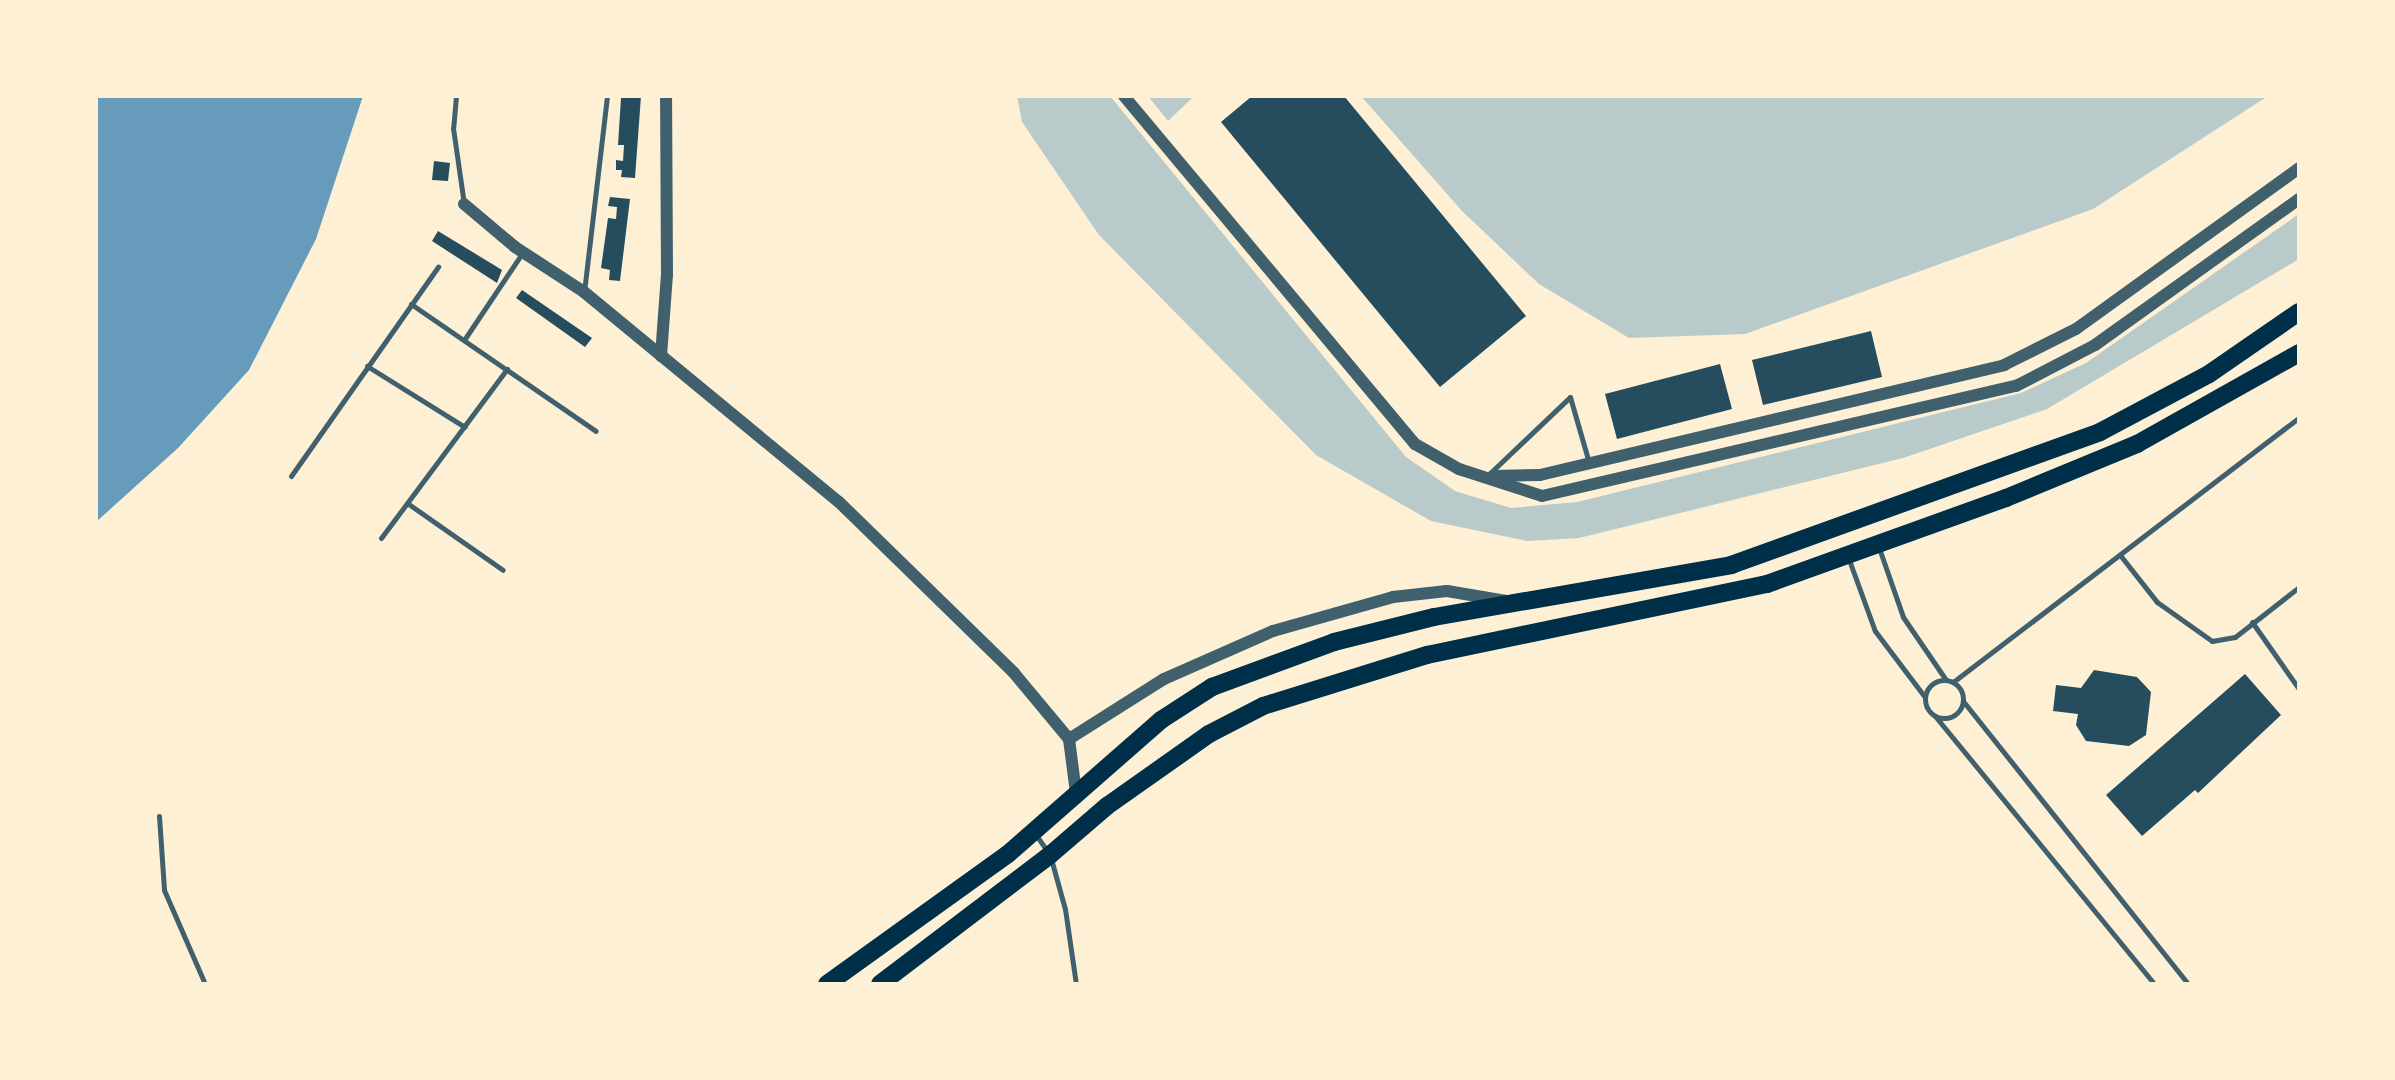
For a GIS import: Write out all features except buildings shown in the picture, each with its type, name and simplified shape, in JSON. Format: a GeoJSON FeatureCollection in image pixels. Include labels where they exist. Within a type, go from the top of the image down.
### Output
{"type":"FeatureCollection","features":[{"type":"Feature","properties":{"kind":"main road"},"geometry":{"type":"LineString","coordinates":[[827,984],[1034,833],[1161,720],[1213,687],[1334,642],[1513,602],[1731,565],[1990,474],[2147,410],[2263,341],[2299,313]]}},
{"type":"Feature","properties":{"kind":"main road"},"geometry":{"type":"LineString","coordinates":[[880,984],[1050,855],[1107,806],[1209,734],[1263,706],[1427,655],[1767,584],[1877,542],[2006,498],[2137,444],[2299,353]]}},
{"type":"Feature","properties":{"kind":"street"},"geometry":{"type":"LineString","coordinates":[[661,356],[667,275],[666,96]]}},
{"type":"Feature","properties":{"kind":"street"},"geometry":{"type":"LineString","coordinates":[[1124,96],[1415,444],[1458,469],[1542,496],[2015,386],[2095,345],[2299,199]]}},
{"type":"Feature","properties":{"kind":"street"},"geometry":{"type":"LineString","coordinates":[[1486,477],[1541,475],[2004,365],[2076,329],[2299,168]]}},
{"type":"Feature","properties":{"kind":"street"},"geometry":{"type":"LineString","coordinates":[[464,204],[523,252],[584,292],[839,502],[1014,673],[1069,739],[1076,793]]}},
{"type":"Feature","properties":{"kind":"street"},"geometry":{"type":"LineString","coordinates":[[1069,739],[1164,679],[1273,631],[1393,597],[1447,592],[1513,602]]}},
{"type":"Feature","properties":{"kind":"lane"},"geometry":{"type":"LineString","coordinates":[[456,96],[453,128],[464,204]]}},
{"type":"Feature","properties":{"kind":"lane"},"geometry":{"type":"LineString","coordinates":[[584,292],[607,96]]}},
{"type":"Feature","properties":{"kind":"lane"},"geometry":{"type":"LineString","coordinates":[[464,340],[523,252]]}},
{"type":"Feature","properties":{"kind":"lane"},"geometry":{"type":"LineString","coordinates":[[291,475],[438,267]]}},
{"type":"Feature","properties":{"kind":"lane"},"geometry":{"type":"LineString","coordinates":[[411,304],[596,431]]}},
{"type":"Feature","properties":{"kind":"lane"},"geometry":{"type":"LineString","coordinates":[[367,366],[465,428]]}},
{"type":"Feature","properties":{"kind":"lane"},"geometry":{"type":"LineString","coordinates":[[381,538],[410,505],[507,369]]}},
{"type":"Feature","properties":{"kind":"lane"},"geometry":{"type":"LineString","coordinates":[[1486,477],[1570,397],[1589,463]]}},
{"type":"Feature","properties":{"kind":"lane"},"geometry":{"type":"LineString","coordinates":[[1953,682],[2299,417]]}},
{"type":"Feature","properties":{"kind":"lane"},"geometry":{"type":"LineString","coordinates":[[410,505],[503,570]]}},
{"type":"Feature","properties":{"kind":"lane"},"geometry":{"type":"LineString","coordinates":[[1877,542],[1903,617],[1946,680]]}},
{"type":"Feature","properties":{"kind":"lane"},"geometry":{"type":"LineString","coordinates":[[1847,554],[1875,631],[1925,697],[1935,716],[2154,984]]}},
{"type":"Feature","properties":{"kind":"lane"},"geometry":{"type":"LineString","coordinates":[[2120,555],[2157,602],[2202,636],[2224,642],[2299,587]]}},
{"type":"Feature","properties":{"kind":"lane"},"geometry":{"type":"LineString","coordinates":[[2252,622],[2299,689]]}},
{"type":"Feature","properties":{"kind":"lane"},"geometry":{"type":"LineString","coordinates":[[1925,697],[1932,685],[1946,680],[1953,682],[1963,701],[2188,984]]}},
{"type":"Feature","properties":{"kind":"lane"},"geometry":{"type":"LineString","coordinates":[[1935,716],[1950,718],[1963,701]]}},
{"type":"Feature","properties":{"kind":"lane"},"geometry":{"type":"LineString","coordinates":[[159,816],[164,890],[205,984]]}},
{"type":"Feature","properties":{"kind":"lane"},"geometry":{"type":"LineString","coordinates":[[1034,833],[1050,855],[1065,909],[1076,984]]}},
{"type":"Feature","properties":{"kind":"shaded area"},"geometry":{"type":"Polygon","coordinates":[[[1017,96],[1110,96],[1406,457],[1455,491],[1511,508],[1577,502],[2021,393],[2086,363],[2299,214],[2299,259],[2047,409],[1903,458],[1579,538],[1527,541],[1431,521],[1316,455],[1099,235],[1022,122],[1017,96]]]}},
{"type":"Feature","properties":{"kind":"shaded area"},"geometry":{"type":"Polygon","coordinates":[[[1148,96],[1194,96],[1168,121],[1148,96]]]}},
{"type":"Feature","properties":{"kind":"shaded area"},"geometry":{"type":"Polygon","coordinates":[[[1361,96],[2268,96],[2093,209],[1745,334],[1629,338],[1539,284],[1462,211],[1361,96]]]}},
{"type":"Feature","properties":{"kind":"water"},"geometry":{"type":"Polygon","coordinates":[[[96,96],[363,96],[316,239],[249,370],[178,448],[96,522],[96,96]]]}}]}
